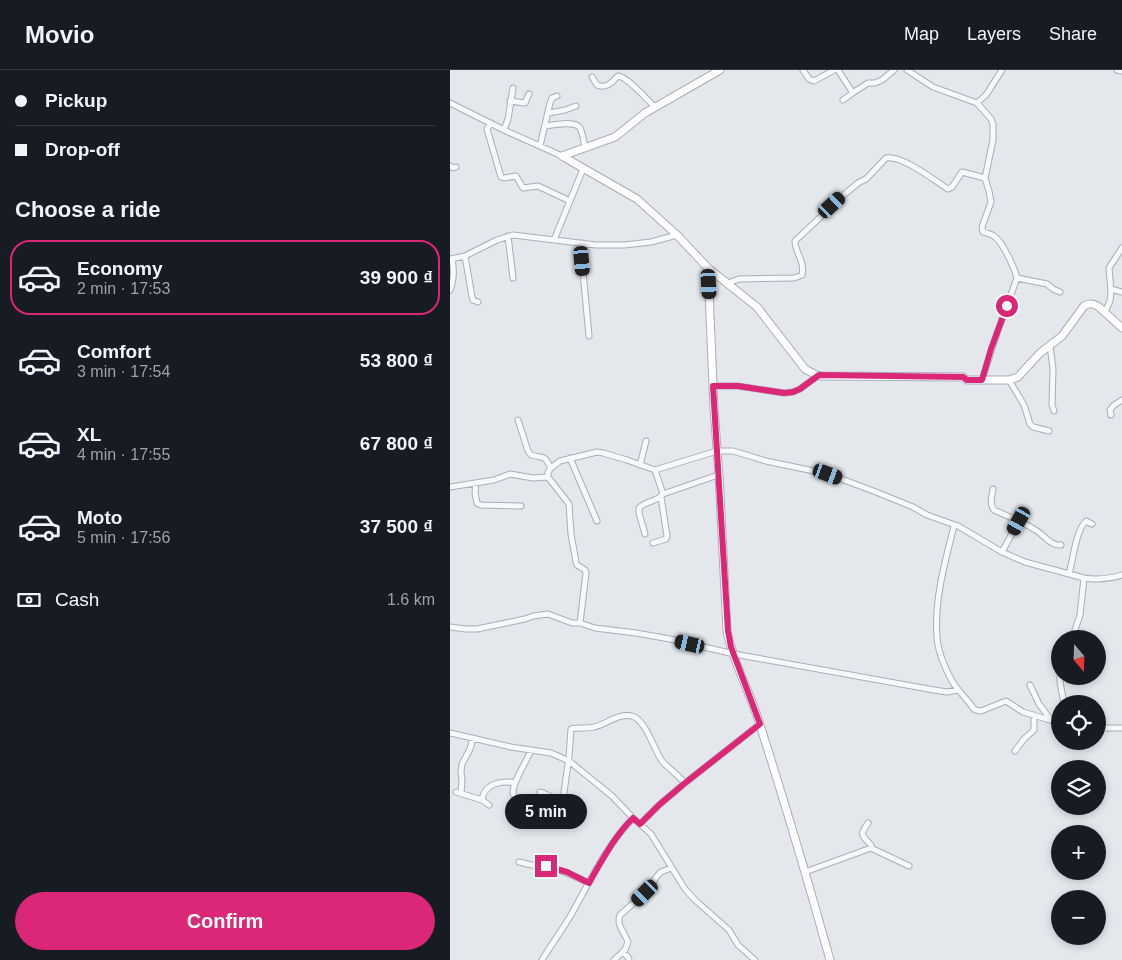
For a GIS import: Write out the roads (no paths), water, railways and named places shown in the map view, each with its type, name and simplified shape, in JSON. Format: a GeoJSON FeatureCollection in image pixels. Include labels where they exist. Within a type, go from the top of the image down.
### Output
{"type":"FeatureCollection","features":[{"type":"Feature","properties":{"kind":"street"},"geometry":{"type":"LineString","coordinates":[[562,156],[615,137],[645,113],[720,70]]}},
{"type":"Feature","properties":{"kind":"street"},"geometry":{"type":"LineString","coordinates":[[802,70],[809,79],[814,81],[836,70],[853,93]]}},
{"type":"Feature","properties":{"kind":"street"},"geometry":{"type":"LineString","coordinates":[[843,100],[868,83],[882,80],[894,70]]}},
{"type":"Feature","properties":{"kind":"street"},"geometry":{"type":"LineString","coordinates":[[907,70],[933,87],[977,103],[993,124],[985,178],[991,202],[982,231],[995,236],[999,240],[1015,269],[1017,278],[982,380]]}},
{"type":"Feature","properties":{"kind":"street"},"geometry":{"type":"LineString","coordinates":[[977,103],[986,95],[1002,70]]}},
{"type":"Feature","properties":{"kind":"street"},"geometry":{"type":"LineString","coordinates":[[1117,70],[1122,71]]}},
{"type":"Feature","properties":{"kind":"street"},"geometry":{"type":"LineString","coordinates":[[592,77],[597,85],[603,86],[611,84],[618,76],[623,77],[655,108]]}},
{"type":"Feature","properties":{"kind":"street"},"geometry":{"type":"LineString","coordinates":[[504,130],[508,119],[513,88]]}},
{"type":"Feature","properties":{"kind":"street"},"geometry":{"type":"LineString","coordinates":[[510,101],[525,104],[529,94]]}},
{"type":"Feature","properties":{"kind":"street"},"geometry":{"type":"LineString","coordinates":[[540,146],[551,100],[557,96]]}},
{"type":"Feature","properties":{"kind":"street"},"geometry":{"type":"LineString","coordinates":[[450,103],[562,156],[637,199],[677,235],[708,268],[756,307],[805,368],[819,375],[963,377],[967,380],[1009,380],[1018,377],[1040,353],[1062,336],[1087,304],[1095,304],[1122,328]]}},
{"type":"Feature","properties":{"kind":"street"},"geometry":{"type":"LineString","coordinates":[[549,112],[565,110],[576,106]]}},
{"type":"Feature","properties":{"kind":"street"},"geometry":{"type":"LineString","coordinates":[[491,123],[487,129],[502,177],[516,176],[523,188],[538,186],[570,201]]}},
{"type":"Feature","properties":{"kind":"street"},"geometry":{"type":"LineString","coordinates":[[545,126],[577,125],[581,131],[585,148]]}},
{"type":"Feature","properties":{"kind":"street"},"geometry":{"type":"LineString","coordinates":[[728,284],[738,279],[794,278],[802,276],[802,260],[795,246],[795,241],[846,192],[866,179],[886,158],[890,157],[901,160],[948,189],[952,187],[962,172],[985,178]]}},
{"type":"Feature","properties":{"kind":"street"},"geometry":{"type":"LineString","coordinates":[[554,240],[583,169]]}},
{"type":"Feature","properties":{"kind":"street"},"geometry":{"type":"LineString","coordinates":[[450,290],[454,266],[451,259],[465,256],[508,236],[520,235],[596,245],[624,245],[651,242],[677,235]]}},
{"type":"Feature","properties":{"kind":"street"},"geometry":{"type":"LineString","coordinates":[[508,236],[513,278]]}},
{"type":"Feature","properties":{"kind":"street"},"geometry":{"type":"LineString","coordinates":[[582,243],[589,336]]}},
{"type":"Feature","properties":{"kind":"street"},"geometry":{"type":"LineString","coordinates":[[1105,312],[1110,301],[1109,268],[1122,248]]}},
{"type":"Feature","properties":{"kind":"street"},"geometry":{"type":"LineString","coordinates":[[465,256],[472,297],[473,300],[478,302]]}},
{"type":"Feature","properties":{"kind":"street"},"geometry":{"type":"LineString","coordinates":[[708,268],[728,631],[734,654],[760,724],[830,960]]}},
{"type":"Feature","properties":{"kind":"street"},"geometry":{"type":"LineString","coordinates":[[1017,278],[1047,284],[1060,292]]}},
{"type":"Feature","properties":{"kind":"street"},"geometry":{"type":"LineString","coordinates":[[1111,289],[1122,292]]}},
{"type":"Feature","properties":{"kind":"street"},"geometry":{"type":"LineString","coordinates":[[1050,345],[1053,369],[1052,405],[1054,411]]}},
{"type":"Feature","properties":{"kind":"street"},"geometry":{"type":"LineString","coordinates":[[713,386],[738,386],[784,393],[800,389],[819,375]]}},
{"type":"Feature","properties":{"kind":"street"},"geometry":{"type":"LineString","coordinates":[[1009,380],[1024,405],[1030,424],[1033,427],[1049,431]]}},
{"type":"Feature","properties":{"kind":"street"},"geometry":{"type":"LineString","coordinates":[[1111,415],[1110,410],[1122,400]]}},
{"type":"Feature","properties":{"kind":"street"},"geometry":{"type":"LineString","coordinates":[[518,420],[528,451],[531,455],[542,456],[551,468]]}},
{"type":"Feature","properties":{"kind":"street"},"geometry":{"type":"LineString","coordinates":[[640,465],[646,441]]}},
{"type":"Feature","properties":{"kind":"street"},"geometry":{"type":"LineString","coordinates":[[580,624],[586,573],[585,570],[576,564],[570,534],[569,504],[548,477],[548,472],[560,461],[597,452],[655,470],[718,451],[732,451],[766,461],[828,474],[913,507],[927,516],[958,526],[1002,552],[1025,562],[1084,578],[1103,579],[1122,575]]}},
{"type":"Feature","properties":{"kind":"street"},"geometry":{"type":"LineString","coordinates":[[570,458],[597,521]]}},
{"type":"Feature","properties":{"kind":"street"},"geometry":{"type":"LineString","coordinates":[[653,543],[666,539],[667,536],[662,496],[655,470]]}},
{"type":"Feature","properties":{"kind":"street"},"geometry":{"type":"LineString","coordinates":[[450,487],[476,484],[510,474],[533,478],[548,477]]}},
{"type":"Feature","properties":{"kind":"street"},"geometry":{"type":"LineString","coordinates":[[645,534],[640,519],[639,508],[642,505],[719,476]]}},
{"type":"Feature","properties":{"kind":"street"},"geometry":{"type":"LineString","coordinates":[[476,484],[477,503],[481,505],[521,506]]}},
{"type":"Feature","properties":{"kind":"street"},"geometry":{"type":"LineString","coordinates":[[993,489],[990,501],[994,510],[1040,532],[1051,543],[1061,544]]}},
{"type":"Feature","properties":{"kind":"street"},"geometry":{"type":"LineString","coordinates":[[1002,552],[1019,521]]}},
{"type":"Feature","properties":{"kind":"street"},"geometry":{"type":"LineString","coordinates":[[1069,574],[1082,526],[1086,521],[1092,524]]}},
{"type":"Feature","properties":{"kind":"street"},"geometry":{"type":"LineString","coordinates":[[954,526],[942,574],[938,603],[937,637],[945,666],[953,682],[976,710],[981,711],[1006,701],[1023,712],[1051,720]]}},
{"type":"Feature","properties":{"kind":"street"},"geometry":{"type":"LineString","coordinates":[[1075,630],[1080,615],[1084,578]]}},
{"type":"Feature","properties":{"kind":"street"},"geometry":{"type":"LineString","coordinates":[[450,627],[477,630],[546,614],[572,623],[595,628],[670,639],[734,654],[934,690],[947,692],[958,690]]}},
{"type":"Feature","properties":{"kind":"street"},"geometry":{"type":"LineString","coordinates":[[1030,685],[1039,704],[1051,719]]}},
{"type":"Feature","properties":{"kind":"street"},"geometry":{"type":"LineString","coordinates":[[1015,751],[1034,730],[1034,714]]}},
{"type":"Feature","properties":{"kind":"street"},"geometry":{"type":"LineString","coordinates":[[540,792],[559,800],[563,799],[569,761],[571,729],[576,727],[594,727],[612,719],[630,716],[634,717],[644,726],[662,762],[685,783]]}},
{"type":"Feature","properties":{"kind":"street"},"geometry":{"type":"LineString","coordinates":[[640,824],[685,783],[760,724]]}},
{"type":"Feature","properties":{"kind":"street"},"geometry":{"type":"LineString","coordinates":[[1106,728],[1122,728]]}},
{"type":"Feature","properties":{"kind":"street"},"geometry":{"type":"LineString","coordinates":[[450,733],[556,755],[569,761],[612,796],[651,834],[685,889],[729,930],[738,945],[755,960]]}},
{"type":"Feature","properties":{"kind":"street"},"geometry":{"type":"LineString","coordinates":[[473,738],[470,749],[462,764],[462,788],[458,793],[482,800],[488,805]]}},
{"type":"Feature","properties":{"kind":"street"},"geometry":{"type":"LineString","coordinates":[[518,805],[513,793],[515,782],[531,750]]}},
{"type":"Feature","properties":{"kind":"street"},"geometry":{"type":"LineString","coordinates":[[482,800],[483,794],[491,785],[505,781],[515,782]]}},
{"type":"Feature","properties":{"kind":"street"},"geometry":{"type":"LineString","coordinates":[[542,960],[570,916],[606,851],[624,826],[633,818]]}},
{"type":"Feature","properties":{"kind":"street"},"geometry":{"type":"LineString","coordinates":[[868,823],[862,834],[871,845],[871,848],[908,866]]}},
{"type":"Feature","properties":{"kind":"street"},"geometry":{"type":"LineString","coordinates":[[805,872],[871,848]]}},
{"type":"Feature","properties":{"kind":"street"},"geometry":{"type":"LineString","coordinates":[[519,862],[546,866],[567,872],[589,883]]}},
{"type":"Feature","properties":{"kind":"street"},"geometry":{"type":"LineString","coordinates":[[614,960],[627,947],[628,942],[619,924],[618,919],[620,915],[645,893],[661,872],[671,868]]}},
{"type":"Feature","properties":{"kind":"street"},"geometry":{"type":"LineString","coordinates":[[622,952],[629,960]]}}]}
